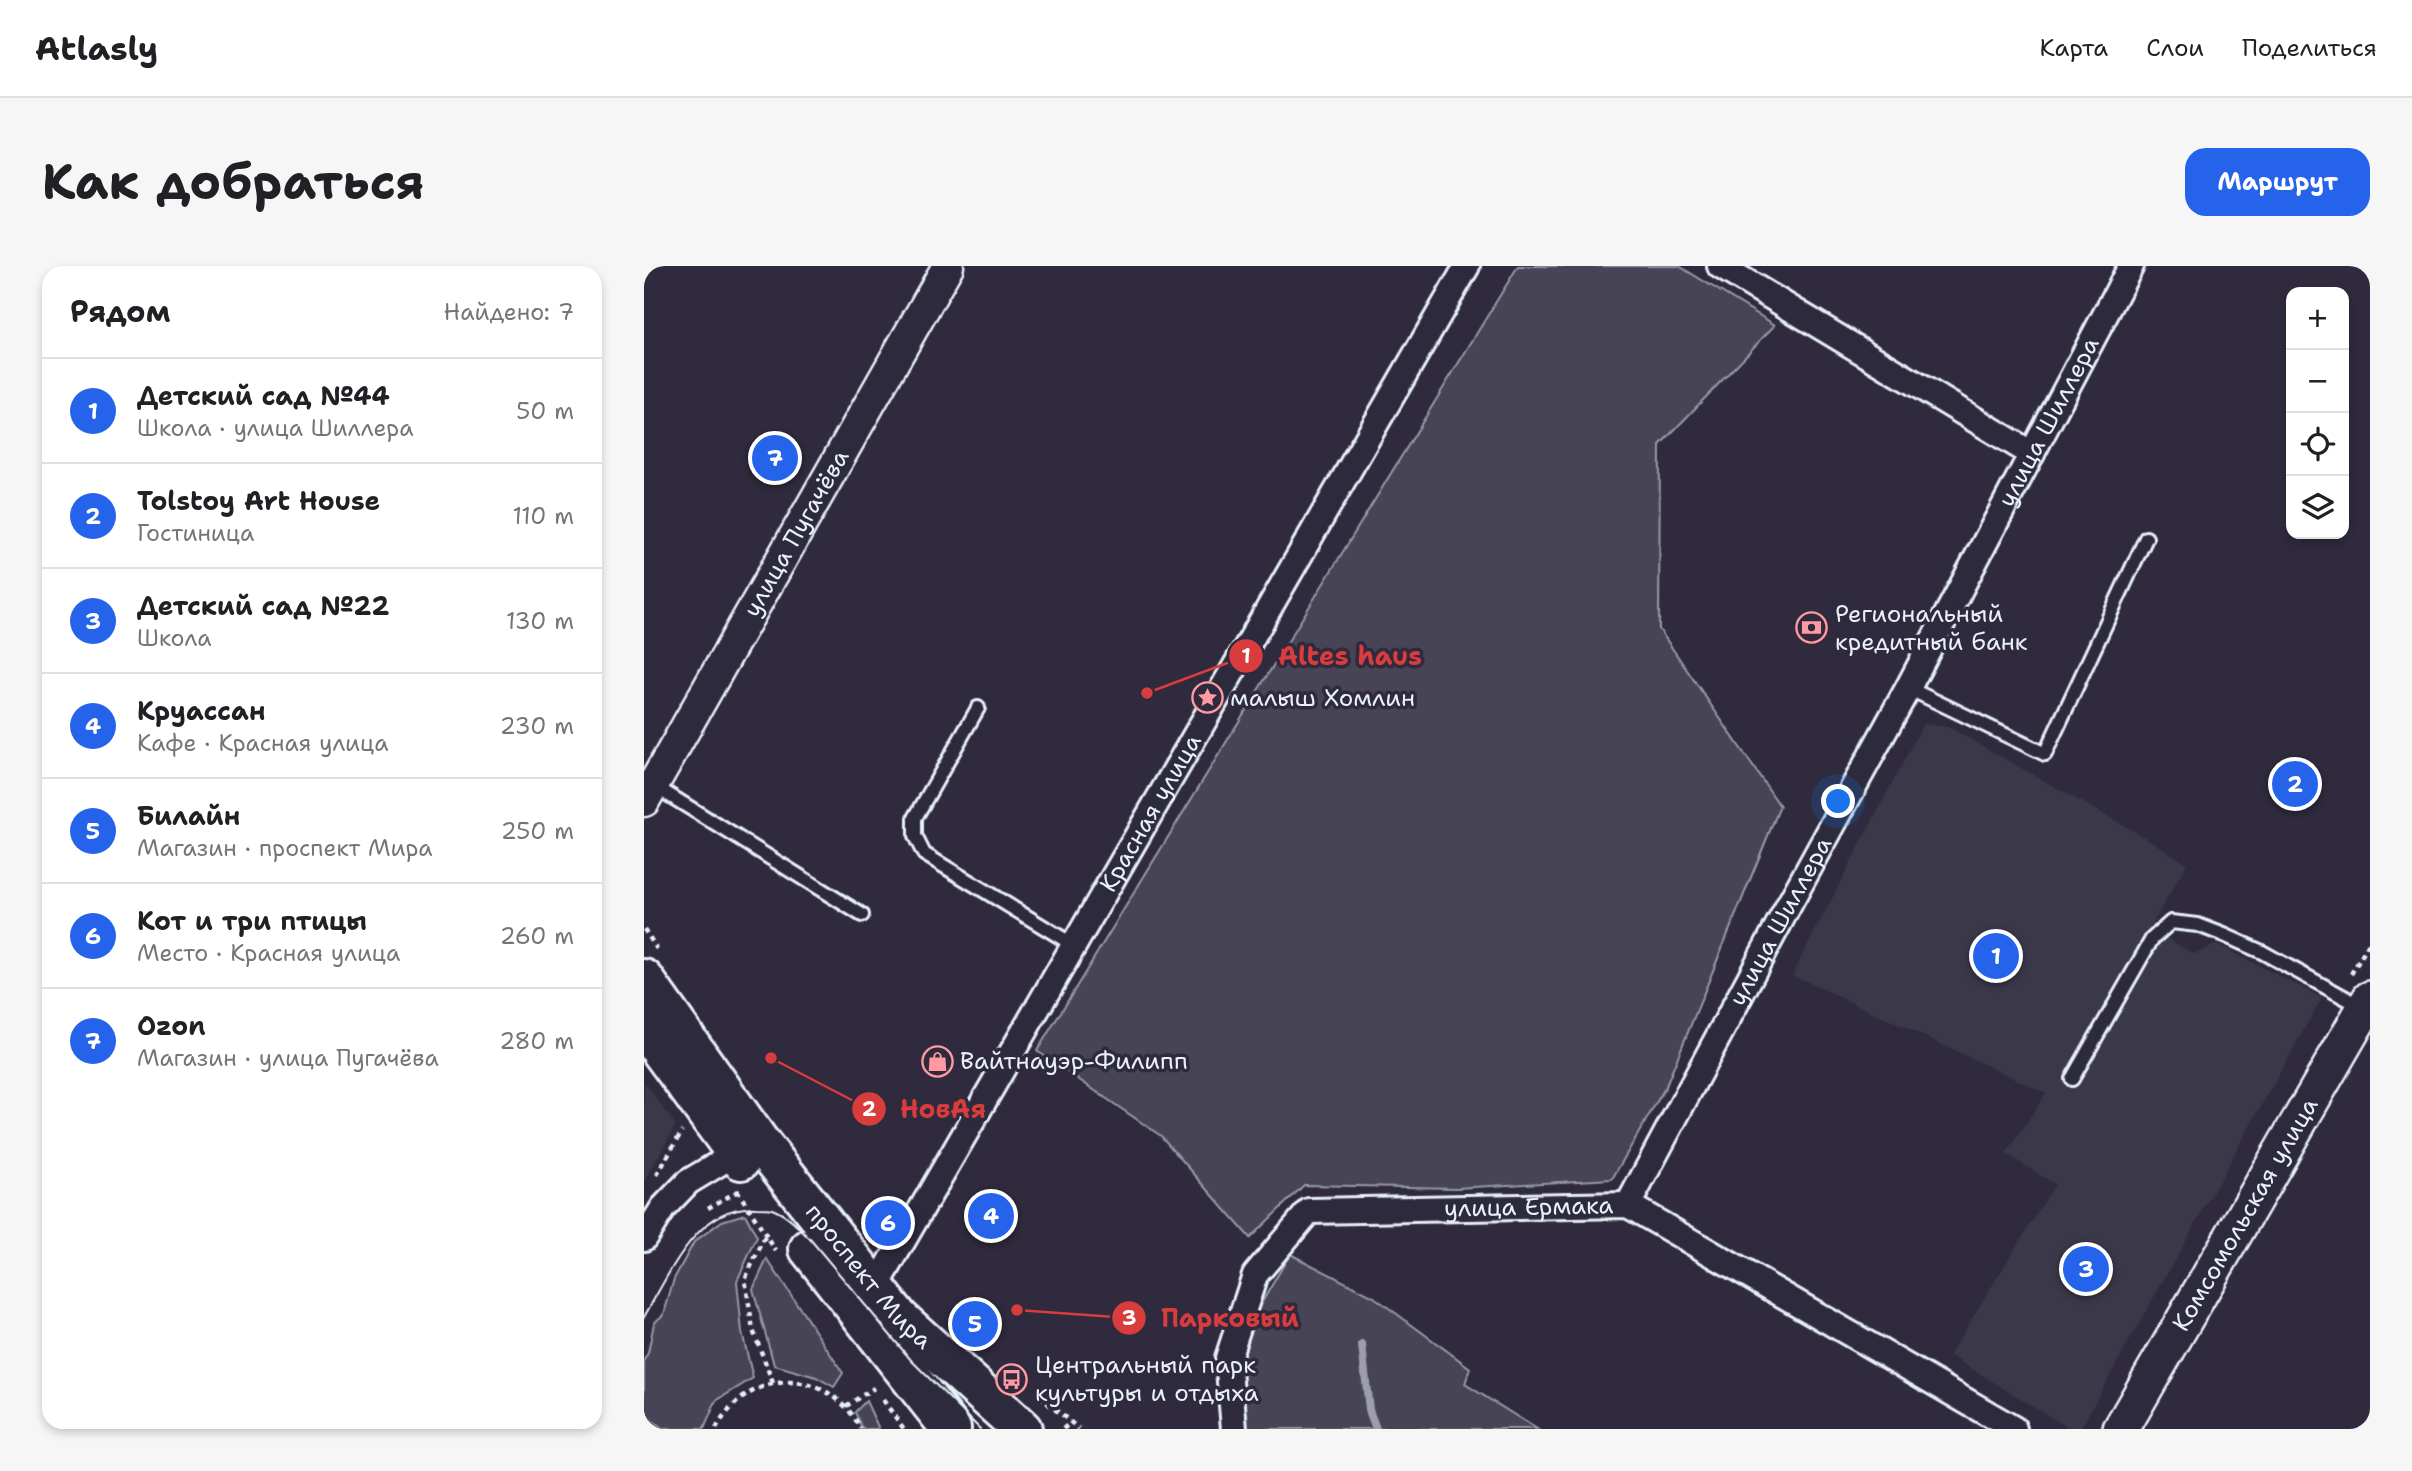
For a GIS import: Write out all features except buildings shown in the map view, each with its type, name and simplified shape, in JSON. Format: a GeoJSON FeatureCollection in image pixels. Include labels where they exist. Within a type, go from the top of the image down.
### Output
{"type":"FeatureCollection","features":[{"type":"Feature","properties":{"kind":"main road","name":"проспект Мира"},"geometry":{"type":"LineString","coordinates":[[644,979],[747,1147],[951,1429]]}},
{"type":"Feature","properties":{"kind":"main road","name":"Комсомольская улица"},"geometry":{"type":"LineString","coordinates":[[2121,1429],[2367,1003]]}},
{"type":"Feature","properties":{"kind":"main road","name":"проспект Мира"},"geometry":{"type":"LineString","coordinates":[[644,1028],[899,1318],[1022,1429]]}},
{"type":"Feature","properties":{"kind":"street","name":"улица Пугачёва"},"geometry":{"type":"LineString","coordinates":[[648,793],[948,266]]}},
{"type":"Feature","properties":{"kind":"street","name":"Красная улица"},"geometry":{"type":"LineString","coordinates":[[875,1289],[1467,266]]}},
{"type":"Feature","properties":{"kind":"street"},"geometry":{"type":"LineString","coordinates":[[1720,266],[2032,454]]}},
{"type":"Feature","properties":{"kind":"street","name":"улица Шиллера"},"geometry":{"type":"LineString","coordinates":[[1629,1205],[1908,688],[2131,266]]}},
{"type":"Feature","properties":{"kind":"street"},"geometry":{"type":"LineString","coordinates":[[644,1238],[663,1208],[688,1182],[747,1147]]}},
{"type":"Feature","properties":{"kind":"street","name":"улица Ермака"},"geometry":{"type":"LineString","coordinates":[[1234,1429],[1228,1358],[1255,1275],[1309,1211],[1629,1205],[2014,1429]]}},
{"type":"Feature","properties":{"kind":"lane"},"geometry":{"type":"LineString","coordinates":[[1908,688],[2045,754],[2146,538]]}},
{"type":"Feature","properties":{"kind":"lane"},"geometry":{"type":"LineString","coordinates":[[978,709],[915,818],[915,836],[924,854],[1075,946]]}},
{"type":"Feature","properties":{"kind":"lane"},"geometry":{"type":"LineString","coordinates":[[648,793],[862,915]]}},
{"type":"Feature","properties":{"kind":"lane"},"geometry":{"type":"LineString","coordinates":[[2071,1079],[2152,939],[2171,922],[2198,925],[2224,935],[2367,1003]]}},
{"type":"Feature","properties":{"kind":"path"},"geometry":{"type":"LineString","coordinates":[[656,1176],[687,1122]]}},
{"type":"Feature","properties":{"kind":"path"},"geometry":{"type":"LineString","coordinates":[[708,1208],[738,1191]]}},
{"type":"Feature","properties":{"kind":"path"},"geometry":{"type":"LineString","coordinates":[[765,1236],[745,1279],[753,1330],[773,1383]]}},
{"type":"Feature","properties":{"kind":"path"},"geometry":{"type":"LineString","coordinates":[[716,1429],[731,1406],[750,1391],[773,1383],[800,1382],[824,1390],[846,1406],[860,1429]]}},
{"type":"Feature","properties":{"kind":"path"},"geometry":{"type":"LineString","coordinates":[[846,1406],[874,1388]]}},
{"type":"Feature","properties":{"kind":"path"},"geometry":{"type":"LineString","coordinates":[[1063,1429],[1071,1422]]}},
{"type":"Feature","properties":{"kind":"shaded area"},"geometry":{"type":"Polygon","coordinates":[[[1518,266],[1679,266],[1775,325],[1660,445],[1659,629],[1780,806],[1666,1086],[1612,1179],[1456,1188],[1304,1185],[1250,1238],[1161,1136],[1037,1051],[1518,266]]]}},
{"type":"Feature","properties":{"kind":"shaded area"},"geometry":{"type":"Polygon","coordinates":[[[1923,724],[1948,727],[2150,840],[2187,864],[2150,928],[2194,954],[2217,944],[2322,998],[2080,1429],[2070,1429],[1949,1355],[2055,1184],[2006,1154],[2046,1093],[1792,975],[1923,724]]]}},
{"type":"Feature","properties":{"kind":"shaded area"},"geometry":{"type":"Polygon","coordinates":[[[644,1082],[676,1125],[644,1182],[644,1082]]]}},
{"type":"Feature","properties":{"kind":"shaded area"},"geometry":{"type":"Polygon","coordinates":[[[745,1214],[757,1237],[737,1281],[742,1332],[753,1378],[716,1401],[704,1429],[662,1429],[644,1414],[644,1360],[654,1323],[664,1314],[674,1279],[694,1242],[722,1221],[745,1214]]]}},
{"type":"Feature","properties":{"kind":"shaded area"},"geometry":{"type":"Polygon","coordinates":[[[1290,1254],[1374,1297],[1470,1368],[1465,1384],[1537,1429],[1246,1429],[1241,1347],[1258,1309],[1290,1254]]]}},
{"type":"Feature","properties":{"kind":"shaded area"},"geometry":{"type":"Polygon","coordinates":[[[767,1259],[843,1373],[834,1387],[816,1377],[774,1365],[753,1289],[767,1259]]]}},
{"type":"Feature","properties":{"kind":"shaded area"},"geometry":{"type":"Polygon","coordinates":[[[866,1401],[879,1429],[862,1429],[855,1412],[866,1401]]]}},
{"type":"Feature","properties":{"kind":"waterway"},"geometry":{"type":"LineString","coordinates":[[1362,1345],[1369,1410],[1376,1429]]}},
{"type":"Feature","properties":{"kind":"tram line"},"geometry":{"type":"LineString","coordinates":[[644,1317],[675,1263],[702,1229],[718,1217],[736,1210],[772,1209],[788,1218],[810,1239],[911,1360],[980,1429]]}},
{"type":"Feature","properties":{"kind":"place","name":"Ozon"},"geometry":{"type":"Point","coordinates":[775,458]}},
{"type":"Feature","properties":{"kind":"place","name":"Региональный кредитный банк"},"geometry":{"type":"Point","coordinates":[1812,628]}},
{"type":"Feature","properties":{"kind":"place","name":"Altes haus"},"geometry":{"type":"Point","coordinates":[1147,693]}},
{"type":"Feature","properties":{"kind":"place","name":"малыш Хомлин"},"geometry":{"type":"Point","coordinates":[1207,698]}},
{"type":"Feature","properties":{"kind":"place","name":"Tolstoy Art House"},"geometry":{"type":"Point","coordinates":[2295,784]}},
{"type":"Feature","properties":{"kind":"place","name":"Детский сад №44"},"geometry":{"type":"Point","coordinates":[1996,956]}},
{"type":"Feature","properties":{"kind":"place","name":"НовАя"},"geometry":{"type":"Point","coordinates":[771,1058]}},
{"type":"Feature","properties":{"kind":"place","name":"Вайтнауэр-Филипп"},"geometry":{"type":"Point","coordinates":[937,1061]}},
{"type":"Feature","properties":{"kind":"place","name":"Круассан"},"geometry":{"type":"Point","coordinates":[991,1216]}},
{"type":"Feature","properties":{"kind":"place","name":"Кот и три птицы"},"geometry":{"type":"Point","coordinates":[888,1223]}},
{"type":"Feature","properties":{"kind":"place","name":"Детский сад №22"},"geometry":{"type":"Point","coordinates":[2086,1269]}},
{"type":"Feature","properties":{"kind":"place","name":"Парковый"},"geometry":{"type":"Point","coordinates":[1017,1310]}},
{"type":"Feature","properties":{"kind":"place","name":"Билайн"},"geometry":{"type":"Point","coordinates":[975,1324]}},
{"type":"Feature","properties":{"kind":"place","name":"Центральный парк культуры и отдыха"},"geometry":{"type":"Point","coordinates":[1012,1379]}}]}
